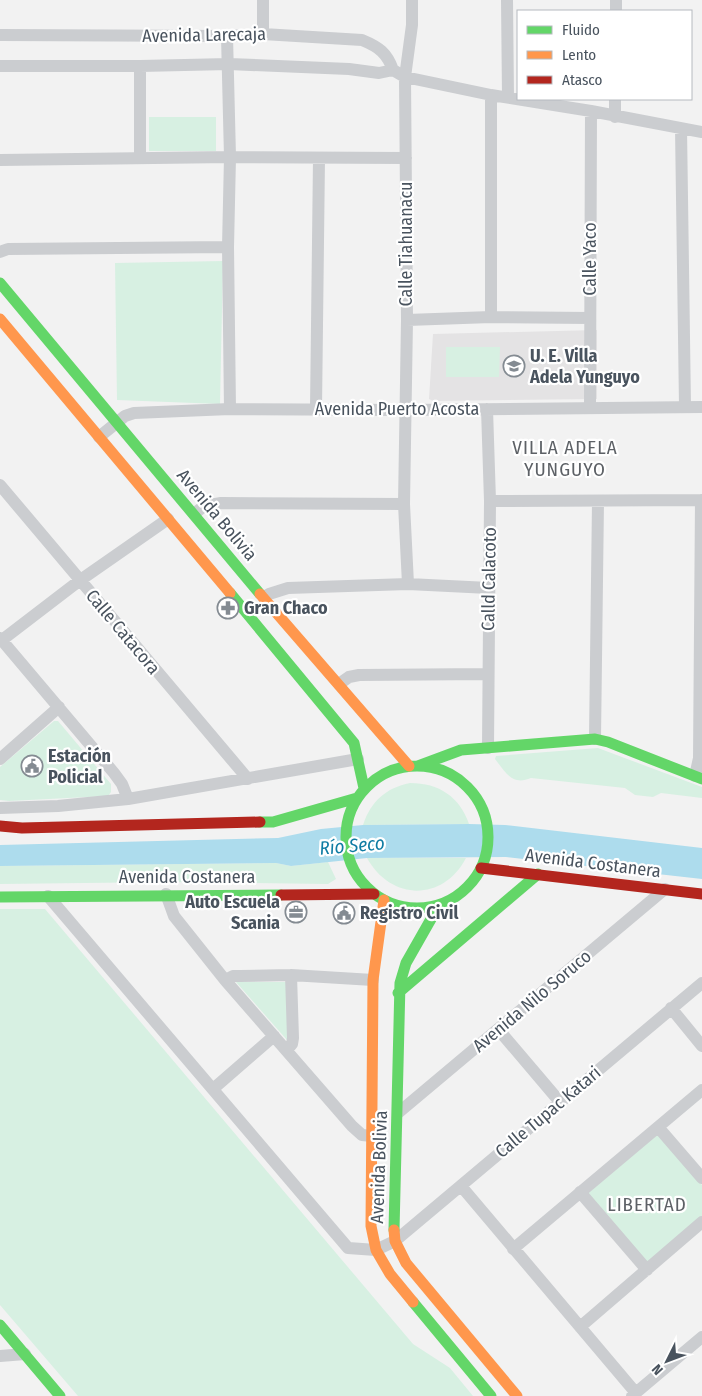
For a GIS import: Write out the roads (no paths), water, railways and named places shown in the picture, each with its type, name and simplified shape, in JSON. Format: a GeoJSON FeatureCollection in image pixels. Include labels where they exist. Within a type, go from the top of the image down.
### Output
{"type":"FeatureCollection","features":[{"type":"Feature","properties":{"kind":"main road","name":"Avenida Bolivia"},"geometry":{"type":"LineString","coordinates":[[0,283],[264,598],[413,766]]}},
{"type":"Feature","properties":{"kind":"main road"},"geometry":{"type":"LineString","coordinates":[[0,319],[354,743],[358,760],[358,798],[346,831],[348,855],[358,877],[374,893],[406,907],[417,908],[439,905],[459,894],[471,882],[481,868],[485,857],[488,834],[482,810],[470,790],[456,778],[441,770],[413,766]]}},
{"type":"Feature","properties":{"kind":"main road"},"geometry":{"type":"LineString","coordinates":[[0,826],[22,828],[273,822],[358,798],[383,774],[461,750],[581,739],[595,739],[608,742],[698,778]]}},
{"type":"Feature","properties":{"kind":"main road","name":"Avenida Costanera"},"geometry":{"type":"LineString","coordinates":[[481,868],[697,894]]}},
{"type":"Feature","properties":{"kind":"main road"},"geometry":{"type":"LineString","coordinates":[[398,993],[538,874]]}},
{"type":"Feature","properties":{"kind":"main road","name":"Avenida Bolivia"},"geometry":{"type":"LineString","coordinates":[[374,893],[371,1226],[376,1250],[390,1274],[491,1396]]}},
{"type":"Feature","properties":{"kind":"main road","name":"Avenida Costanera"},"geometry":{"type":"LineString","coordinates":[[0,896],[374,893]]}},
{"type":"Feature","properties":{"kind":"main road","name":"Avenida Bolivia"},"geometry":{"type":"LineString","coordinates":[[439,905],[406,963],[398,993],[395,1241],[406,1263],[518,1396]]}},
{"type":"Feature","properties":{"kind":"main road"},"geometry":{"type":"LineString","coordinates":[[0,1325],[60,1396]]}},
{"type":"Feature","properties":{"kind":"street"},"geometry":{"type":"LineString","coordinates":[[263,0],[263,34]]}},
{"type":"Feature","properties":{"kind":"street","name":"Calle Tiahuanacu"},"geometry":{"type":"LineString","coordinates":[[408,584],[404,504],[407,320],[405,77],[412,25],[412,0]]}},
{"type":"Feature","properties":{"kind":"street"},"geometry":{"type":"LineString","coordinates":[[507,0],[508,97]]}},
{"type":"Feature","properties":{"kind":"street","name":"Avenida Larecaja"},"geometry":{"type":"LineString","coordinates":[[0,36],[227,36],[263,34],[362,40],[374,46],[388,57],[393,70],[405,77],[490,95],[517,99]]}},
{"type":"Feature","properties":{"kind":"street"},"geometry":{"type":"LineString","coordinates":[[227,36],[230,157],[228,248],[230,409]]}},
{"type":"Feature","properties":{"kind":"street","name":"Avenida Larecaja"},"geometry":{"type":"LineString","coordinates":[[0,66],[228,64],[349,69],[379,73],[393,70]]}},
{"type":"Feature","properties":{"kind":"street"},"geometry":{"type":"LineString","coordinates":[[140,66],[140,158]]}},
{"type":"Feature","properties":{"kind":"street"},"geometry":{"type":"LineString","coordinates":[[490,95],[491,317]]}},
{"type":"Feature","properties":{"kind":"street","name":"Avenida Larecaja"},"geometry":{"type":"LineString","coordinates":[[526,100],[702,132]]}},
{"type":"Feature","properties":{"kind":"street"},"geometry":{"type":"LineString","coordinates":[[615,100],[615,117]]}},
{"type":"Feature","properties":{"kind":"street","name":"Calle Yaco"},"geometry":{"type":"LineString","coordinates":[[590,407],[591,111]]}},
{"type":"Feature","properties":{"kind":"street"},"geometry":{"type":"LineString","coordinates":[[681,128],[685,406]]}},
{"type":"Feature","properties":{"kind":"street"},"geometry":{"type":"LineString","coordinates":[[0,160],[230,157],[406,158]]}},
{"type":"Feature","properties":{"kind":"street"},"geometry":{"type":"LineString","coordinates":[[316,409],[319,158]]}},
{"type":"Feature","properties":{"kind":"street"},"geometry":{"type":"LineString","coordinates":[[0,252],[8,249],[228,248]]}},
{"type":"Feature","properties":{"kind":"street"},"geometry":{"type":"LineString","coordinates":[[407,320],[491,317],[590,318]]}},
{"type":"Feature","properties":{"kind":"street","name":"Avenida Puerto Acosta"},"geometry":{"type":"LineString","coordinates":[[99,437],[116,422],[134,413],[230,409],[406,410],[702,407]]}},
{"type":"Feature","properties":{"kind":"street","name":"Calld Calacoto"},"geometry":{"type":"LineString","coordinates":[[487,409],[490,501],[488,748]]}},
{"type":"Feature","properties":{"kind":"street","name":"Calle Catacora"},"geometry":{"type":"LineString","coordinates":[[0,485],[79,581],[248,779]]}},
{"type":"Feature","properties":{"kind":"street"},"geometry":{"type":"LineString","coordinates":[[490,501],[701,500],[698,778]]}},
{"type":"Feature","properties":{"kind":"street"},"geometry":{"type":"LineString","coordinates":[[595,739],[598,501]]}},
{"type":"Feature","properties":{"kind":"street"},"geometry":{"type":"LineString","coordinates":[[194,514],[204,506],[221,504],[404,504]]}},
{"type":"Feature","properties":{"kind":"street"},"geometry":{"type":"LineString","coordinates":[[128,799],[122,784],[114,773],[1,639],[79,581],[168,519]]}},
{"type":"Feature","properties":{"kind":"street"},"geometry":{"type":"LineString","coordinates":[[264,598],[288,588],[408,584],[489,588]]}},
{"type":"Feature","properties":{"kind":"street"},"geometry":{"type":"LineString","coordinates":[[339,684],[349,677],[359,675],[488,674]]}},
{"type":"Feature","properties":{"kind":"street"},"geometry":{"type":"LineString","coordinates":[[0,759],[59,708]]}},
{"type":"Feature","properties":{"kind":"street"},"geometry":{"type":"LineString","coordinates":[[0,808],[58,806],[128,799],[358,760]]}},
{"type":"Feature","properties":{"kind":"street","name":"Avenida Nilo Soruco"},"geometry":{"type":"LineString","coordinates":[[398,1113],[665,889]]}},
{"type":"Feature","properties":{"kind":"street"},"geometry":{"type":"LineString","coordinates":[[166,894],[174,916],[225,980],[352,1126],[362,1135],[372,1136]]}},
{"type":"Feature","properties":{"kind":"street"},"geometry":{"type":"LineString","coordinates":[[697,894],[702,904]]}},
{"type":"Feature","properties":{"kind":"street"},"geometry":{"type":"LineString","coordinates":[[48,896],[348,1248],[376,1250]]}},
{"type":"Feature","properties":{"kind":"street"},"geometry":{"type":"LineString","coordinates":[[225,980],[233,976],[291,975],[373,980]]}},
{"type":"Feature","properties":{"kind":"street"},"geometry":{"type":"LineString","coordinates":[[287,1050],[292,1044],[293,1038],[291,975]]}},
{"type":"Feature","properties":{"kind":"street","name":"Calle Tupac Katari"},"geometry":{"type":"LineString","coordinates":[[376,1250],[395,1241],[702,982]]}},
{"type":"Feature","properties":{"kind":"street"},"geometry":{"type":"LineString","coordinates":[[671,1008],[702,1046]]}},
{"type":"Feature","properties":{"kind":"street"},"geometry":{"type":"LineString","coordinates":[[498,1029],[560,1102]]}},
{"type":"Feature","properties":{"kind":"street"},"geometry":{"type":"LineString","coordinates":[[213,1088],[274,1036]]}},
{"type":"Feature","properties":{"kind":"street"},"geometry":{"type":"LineString","coordinates":[[513,1249],[702,1090]]}},
{"type":"Feature","properties":{"kind":"street"},"geometry":{"type":"LineString","coordinates":[[658,1127],[702,1178]]}},
{"type":"Feature","properties":{"kind":"street"},"geometry":{"type":"LineString","coordinates":[[460,1186],[580,1327],[634,1394],[702,1337]]}},
{"type":"Feature","properties":{"kind":"street"},"geometry":{"type":"LineString","coordinates":[[580,1192],[647,1270]]}},
{"type":"Feature","properties":{"kind":"street"},"geometry":{"type":"LineString","coordinates":[[580,1327],[702,1222]]}},
{"type":"Feature","properties":{"kind":"street"},"geometry":{"type":"LineString","coordinates":[[0,1356],[25,1354]]}},
{"type":"Feature","properties":{"kind":"water","name":"Río Seco"},"geometry":{"type":"Polygon","coordinates":[[[363,825],[505,825],[702,848],[702,879],[506,857],[367,858],[291,866],[276,863],[0,866],[0,845],[278,838],[321,829],[363,825]]]}},
{"type":"Feature","properties":{"kind":"place","name":"U. E. Villa Adela Yunguyo"},"geometry":{"type":"Point","coordinates":[514,366]}},
{"type":"Feature","properties":{"kind":"place","name":"Gran Chaco"},"geometry":{"type":"Point","coordinates":[228,608]}},
{"type":"Feature","properties":{"kind":"place","name":"Estación Policial"},"geometry":{"type":"Point","coordinates":[32,766]}},
{"type":"Feature","properties":{"kind":"place","name":"Auto Escuela Scania"},"geometry":{"type":"Point","coordinates":[296,912]}},
{"type":"Feature","properties":{"kind":"place","name":"Registro Civil"},"geometry":{"type":"Point","coordinates":[344,913]}},
{"type":"Feature","properties":{"kind":"district","name":"VILLA ADELA YUNGUYO"},"geometry":{"type":"Point","coordinates":[565,458]}},
{"type":"Feature","properties":{"kind":"district","name":"LIBERTAD"},"geometry":{"type":"Point","coordinates":[647,1204]}}]}
